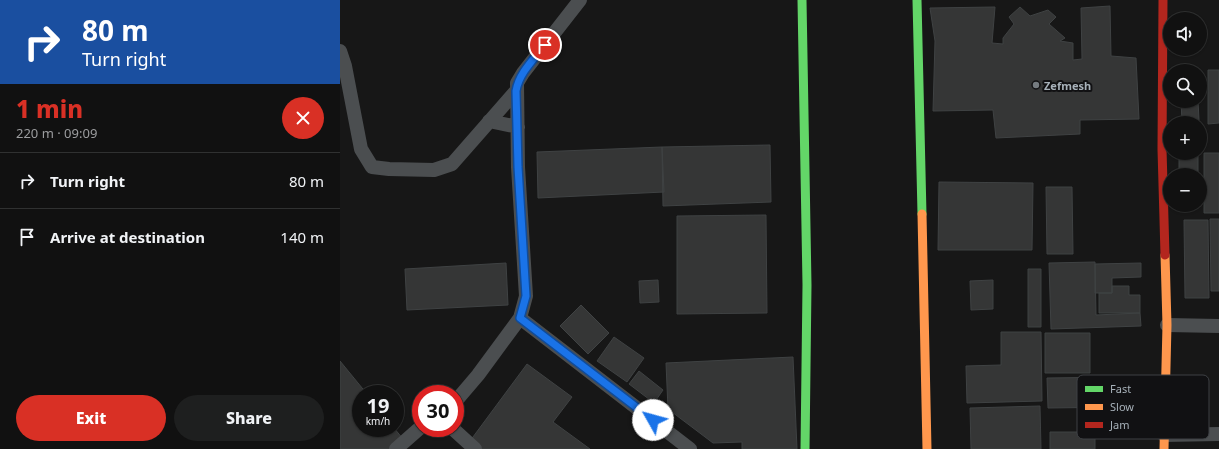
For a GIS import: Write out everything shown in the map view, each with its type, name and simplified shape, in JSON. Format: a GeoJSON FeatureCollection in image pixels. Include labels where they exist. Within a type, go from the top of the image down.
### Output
{"type":"FeatureCollection","features":[{"type":"Feature","properties":{"kind":"street"},"geometry":{"type":"LineString","coordinates":[[464,392],[478,376],[520,318],[526,296],[518,167],[517,83],[523,73],[580,0]]}},
{"type":"Feature","properties":{"kind":"street"},"geometry":{"type":"LineString","coordinates":[[802,0],[807,284],[806,449]]}},
{"type":"Feature","properties":{"kind":"street"},"geometry":{"type":"LineString","coordinates":[[917,0],[927,449]]}},
{"type":"Feature","properties":{"kind":"street"},"geometry":{"type":"LineString","coordinates":[[1163,0],[1162,149],[1167,325],[1166,375]]}},
{"type":"Feature","properties":{"kind":"street"},"geometry":{"type":"LineString","coordinates":[[340,51],[345,66],[361,149],[372,167],[434,170],[452,164],[516,91]]}},
{"type":"Feature","properties":{"kind":"street"},"geometry":{"type":"LineString","coordinates":[[489,121],[518,127]]}},
{"type":"Feature","properties":{"kind":"street"},"geometry":{"type":"LineString","coordinates":[[520,318],[690,449]]}},
{"type":"Feature","properties":{"kind":"street"},"geometry":{"type":"LineString","coordinates":[[1167,325],[1219,326]]}},
{"type":"Feature","properties":{"kind":"street"},"geometry":{"type":"LineString","coordinates":[[1209,435],[1219,434]]}},
{"type":"Feature","properties":{"kind":"street"},"geometry":{"type":"LineString","coordinates":[[396,449],[412,435]]}},
{"type":"Feature","properties":{"kind":"street"},"geometry":{"type":"LineString","coordinates":[[462,437],[475,449]]}},
{"type":"Feature","properties":{"kind":"street"},"geometry":{"type":"LineString","coordinates":[[1164,442],[1185,439]]}},
{"type":"Feature","properties":{"kind":"building","name":"Zefmesh"},"geometry":{"type":"Polygon","coordinates":[[[1110,6],[1111,56],[1136,58],[1139,119],[1080,120],[1080,134],[996,138],[993,110],[933,111],[935,41],[930,8],[995,7],[992,43],[1003,44],[1003,38],[1014,24],[1009,17],[1020,7],[1030,16],[1048,10],[1056,17],[1049,24],[1065,38],[1060,41],[1073,43],[1073,60],[1082,59],[1081,8],[1110,6]]]}},
{"type":"Feature","properties":{"kind":"building"},"geometry":{"type":"Polygon","coordinates":[[[1208,70],[1219,70],[1219,123],[1208,124],[1208,70]]]}},
{"type":"Feature","properties":{"kind":"building"},"geometry":{"type":"Polygon","coordinates":[[[1181,108],[1198,108],[1199,116],[1182,116],[1181,108]]]}},
{"type":"Feature","properties":{"kind":"building"},"geometry":{"type":"Polygon","coordinates":[[[770,145],[771,202],[663,206],[662,147],[770,145]]]}},
{"type":"Feature","properties":{"kind":"building"},"geometry":{"type":"Polygon","coordinates":[[[662,147],[664,192],[538,198],[537,152],[662,147]]]}},
{"type":"Feature","properties":{"kind":"building"},"geometry":{"type":"Polygon","coordinates":[[[1207,153],[1219,153],[1219,213],[1204,213],[1207,212],[1207,168],[1204,168],[1204,160],[1207,160],[1207,153]]]}},
{"type":"Feature","properties":{"kind":"building"},"geometry":{"type":"Polygon","coordinates":[[[1179,160],[1198,160],[1198,168],[1179,168],[1179,160]]]}},
{"type":"Feature","properties":{"kind":"building"},"geometry":{"type":"Polygon","coordinates":[[[939,182],[1033,183],[1032,250],[938,250],[939,182]]]}},
{"type":"Feature","properties":{"kind":"building"},"geometry":{"type":"Polygon","coordinates":[[[1046,187],[1072,187],[1073,254],[1047,254],[1046,187]]]}},
{"type":"Feature","properties":{"kind":"building"},"geometry":{"type":"Polygon","coordinates":[[[766,215],[767,313],[677,314],[677,216],[766,215]]]}},
{"type":"Feature","properties":{"kind":"building"},"geometry":{"type":"Polygon","coordinates":[[[1210,219],[1219,219],[1219,291],[1211,291],[1210,219]]]}},
{"type":"Feature","properties":{"kind":"building"},"geometry":{"type":"Polygon","coordinates":[[[1184,220],[1208,220],[1209,298],[1185,298],[1184,220]]]}},
{"type":"Feature","properties":{"kind":"building"},"geometry":{"type":"Polygon","coordinates":[[[1095,262],[1096,315],[1140,313],[1141,326],[1051,329],[1049,263],[1095,262]]]}},
{"type":"Feature","properties":{"kind":"building"},"geometry":{"type":"Polygon","coordinates":[[[506,263],[508,305],[407,310],[405,269],[506,263]]]}},
{"type":"Feature","properties":{"kind":"building"},"geometry":{"type":"Polygon","coordinates":[[[1141,263],[1141,277],[1112,278],[1112,293],[1095,293],[1095,264],[1141,263]]]}},
{"type":"Feature","properties":{"kind":"building"},"geometry":{"type":"Polygon","coordinates":[[[1028,269],[1041,269],[1041,327],[1028,327],[1028,269]]]}},
{"type":"Feature","properties":{"kind":"building"},"geometry":{"type":"Polygon","coordinates":[[[658,280],[659,302],[640,303],[639,281],[658,280]]]}},
{"type":"Feature","properties":{"kind":"building"},"geometry":{"type":"Polygon","coordinates":[[[993,280],[993,309],[971,310],[970,281],[993,280]]]}},
{"type":"Feature","properties":{"kind":"building"},"geometry":{"type":"Polygon","coordinates":[[[1112,286],[1129,286],[1129,295],[1140,295],[1140,313],[1099,313],[1099,293],[1112,293],[1112,286]]]}},
{"type":"Feature","properties":{"kind":"building"},"geometry":{"type":"Polygon","coordinates":[[[581,305],[609,333],[588,354],[560,326],[581,305]]]}},
{"type":"Feature","properties":{"kind":"building"},"geometry":{"type":"Polygon","coordinates":[[[1001,332],[1041,332],[1042,401],[967,403],[966,366],[1001,365],[1001,332]]]}},
{"type":"Feature","properties":{"kind":"building"},"geometry":{"type":"Polygon","coordinates":[[[1045,333],[1090,333],[1090,373],[1045,373],[1045,333]]]}},
{"type":"Feature","properties":{"kind":"building"},"geometry":{"type":"Polygon","coordinates":[[[614,337],[644,358],[627,382],[597,361],[614,337]]]}},
{"type":"Feature","properties":{"kind":"building"},"geometry":{"type":"Polygon","coordinates":[[[793,357],[797,449],[742,449],[742,442],[713,443],[668,409],[666,363],[793,357]]]}},
{"type":"Feature","properties":{"kind":"building"},"geometry":{"type":"Polygon","coordinates":[[[340,361],[360,385],[352,385],[352,437],[401,437],[403,439],[391,449],[340,449],[340,361]]]}},
{"type":"Feature","properties":{"kind":"building"},"geometry":{"type":"Polygon","coordinates":[[[527,364],[572,397],[553,422],[590,449],[480,449],[470,441],[527,364]]]}},
{"type":"Feature","properties":{"kind":"building"},"geometry":{"type":"Polygon","coordinates":[[[639,371],[663,390],[654,403],[629,384],[639,371]]]}},
{"type":"Feature","properties":{"kind":"building"},"geometry":{"type":"Polygon","coordinates":[[[1047,378],[1077,378],[1077,408],[1048,408],[1047,378]]]}},
{"type":"Feature","properties":{"kind":"building"},"geometry":{"type":"Polygon","coordinates":[[[1040,406],[1041,449],[971,449],[970,408],[1040,406]]]}},
{"type":"Feature","properties":{"kind":"building"},"geometry":{"type":"Polygon","coordinates":[[[1050,432],[1077,432],[1077,439],[1095,439],[1095,449],[1050,449],[1050,432]]]}},
{"type":"Feature","properties":{"kind":"traffic: fast"},"geometry":{"type":"LineString","coordinates":[[802,0],[807,285],[805,449]]}},
{"type":"Feature","properties":{"kind":"traffic: fast"},"geometry":{"type":"LineString","coordinates":[[917,0],[922,214]]}},
{"type":"Feature","properties":{"kind":"traffic: slow"},"geometry":{"type":"LineString","coordinates":[[922,214],[927,449]]}},
{"type":"Feature","properties":{"kind":"traffic: slow"},"geometry":{"type":"LineString","coordinates":[[1165,255],[1167,325],[1166,375]]}},
{"type":"Feature","properties":{"kind":"traffic: slow"},"geometry":{"type":"LineString","coordinates":[[1164,439],[1164,449]]}},
{"type":"Feature","properties":{"kind":"traffic: jam"},"geometry":{"type":"LineString","coordinates":[[1163,0],[1162,149],[1165,255]]}},
{"type":"Feature","properties":{"kind":"place","name":"Zefmesh"},"geometry":{"type":"Point","coordinates":[1036,85]}},
{"type":"Feature","properties":{"kind":"route"},"geometry":{"type":"LineString","coordinates":[[545,45],[523,73],[517,83],[516,91],[518,167],[526,279],[526,296],[524,308],[520,318],[653,420]]}}]}
